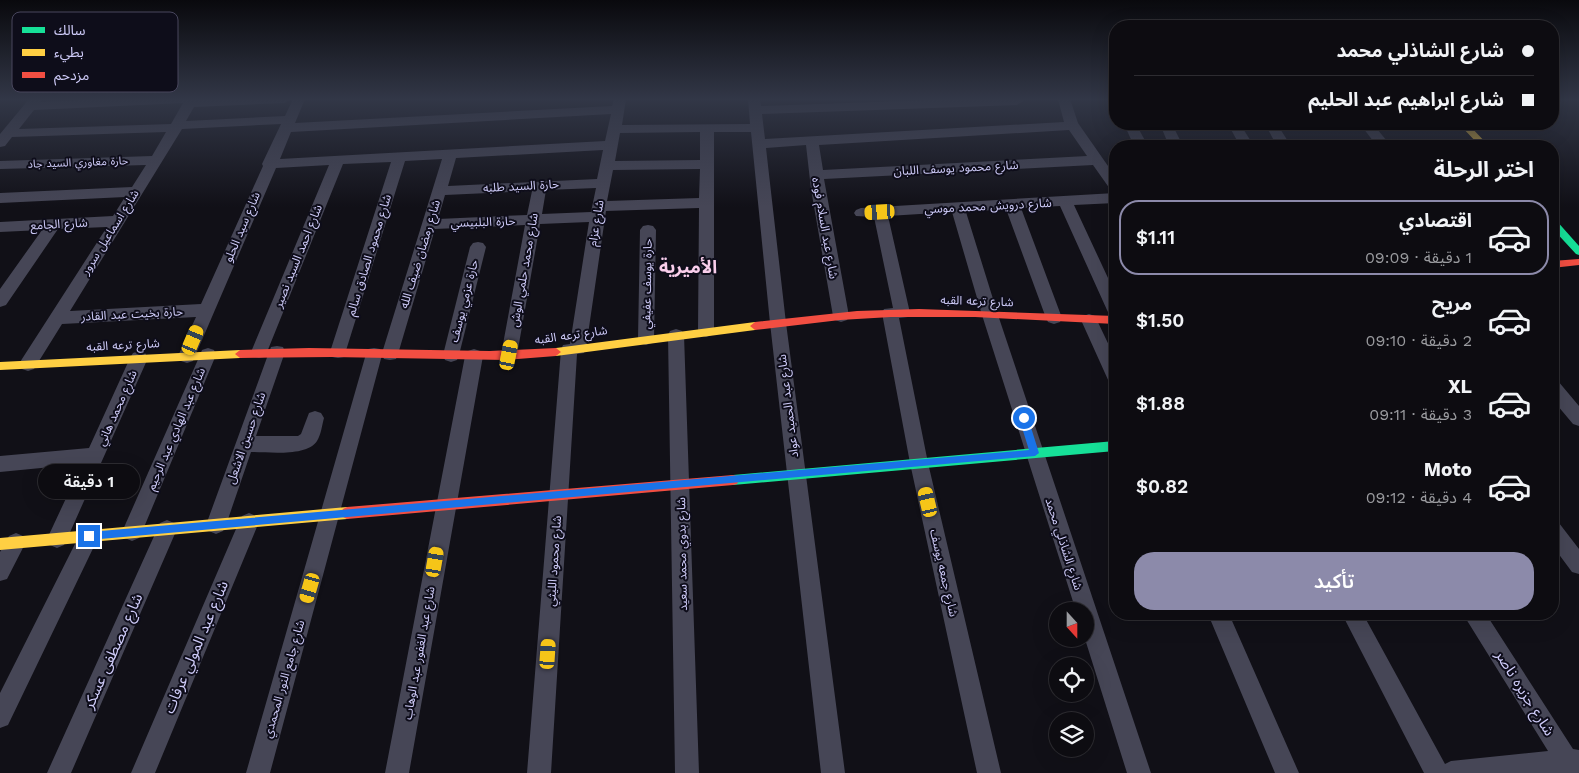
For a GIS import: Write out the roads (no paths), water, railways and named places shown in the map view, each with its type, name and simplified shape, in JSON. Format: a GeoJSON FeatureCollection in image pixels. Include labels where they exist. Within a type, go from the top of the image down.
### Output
{"type":"FeatureCollection","features":[{"type":"Feature","properties":{"kind":"street","name":"شارع اسماعيل سرور"},"geometry":{"type":"LineString","coordinates":[[28,364],[171,135]]}},
{"type":"Feature","properties":{"kind":"street","name":"شارع سيد الحلو"},"geometry":{"type":"LineString","coordinates":[[187,356],[283,135]]}},
{"type":"Feature","properties":{"kind":"street","name":"شارع عزام"},"geometry":{"type":"LineString","coordinates":[[574,349],[612,135]]}},
{"type":"Feature","properties":{"kind":"street"},"geometry":{"type":"LineString","coordinates":[[706,331],[707,135]]}},
{"type":"Feature","properties":{"kind":"street","name":"شارع عبد الحميد عواد"},"geometry":{"type":"LineString","coordinates":[[758,135],[778,323],[833,773]]}},
{"type":"Feature","properties":{"kind":"street"},"geometry":{"type":"LineString","coordinates":[[798,135],[812,140],[904,135]]}},
{"type":"Feature","properties":{"kind":"street"},"geometry":{"type":"LineString","coordinates":[[1080,135],[1105,166]]}},
{"type":"Feature","properties":{"kind":"street","name":"شارع عبد السلام فوده"},"geometry":{"type":"LineString","coordinates":[[812,140],[816,175],[842,316]]}},
{"type":"Feature","properties":{"kind":"street"},"geometry":{"type":"LineString","coordinates":[[269,164],[610,145]]}},
{"type":"Feature","properties":{"kind":"street","name":"شارع رمضان ضيف الله"},"geometry":{"type":"LineString","coordinates":[[382,354],[430,224],[450,154]]}},
{"type":"Feature","properties":{"kind":"street","name":"شارع محمود الصادق سالم"},"geometry":{"type":"LineString","coordinates":[[338,352],[399,157]]}},
{"type":"Feature","properties":{"kind":"street","name":"حارة مغاوري السيد جاد"},"geometry":{"type":"LineString","coordinates":[[0,165],[156,160]]}},
{"type":"Feature","properties":{"kind":"street","name":"شارع احمد السيد نصير"},"geometry":{"type":"LineString","coordinates":[[268,352],[338,160]]}},
{"type":"Feature","properties":{"kind":"street"},"geometry":{"type":"LineString","coordinates":[[606,166],[706,164]]}},
{"type":"Feature","properties":{"kind":"street","name":"شارع محمود يوسف اللبان"},"geometry":{"type":"LineString","coordinates":[[816,175],[1105,166]]}},
{"type":"Feature","properties":{"kind":"street","name":"حارة السيد طلبه"},"geometry":{"type":"LineString","coordinates":[[440,190],[603,182]]}},
{"type":"Feature","properties":{"kind":"street","name":"شارع محمد حلمي الوش"},"geometry":{"type":"LineString","coordinates":[[509,355],[540,186]]}},
{"type":"Feature","properties":{"kind":"street"},"geometry":{"type":"LineString","coordinates":[[0,198],[136,192]]}},
{"type":"Feature","properties":{"kind":"street","name":"شارع درويش محمد موسي"},"geometry":{"type":"LineString","coordinates":[[861,213],[1109,198]]}},
{"type":"Feature","properties":{"kind":"street"},"geometry":{"type":"LineString","coordinates":[[1065,202],[1109,297]]}},
{"type":"Feature","properties":{"kind":"street","name":"حارة البلبيسي"},"geometry":{"type":"LineString","coordinates":[[430,224],[534,220],[598,212],[706,203]]}},
{"type":"Feature","properties":{"kind":"street"},"geometry":{"type":"LineString","coordinates":[[1012,204],[1054,318]]}},
{"type":"Feature","properties":{"kind":"street","name":"شارع الشاذلي محمد"},"geometry":{"type":"LineString","coordinates":[[958,208],[990,315],[1139,773]]}},
{"type":"Feature","properties":{"kind":"street","name":"شارع جمعه يوسف"},"geometry":{"type":"LineString","coordinates":[[880,212],[919,463],[989,773]]}},
{"type":"Feature","properties":{"kind":"street","name":"شارع الجامع"},"geometry":{"type":"LineString","coordinates":[[0,227],[118,221]]}},
{"type":"Feature","properties":{"kind":"street"},"geometry":{"type":"LineString","coordinates":[[0,301],[54,224]]}},
{"type":"Feature","properties":{"kind":"street"},"geometry":{"type":"LineString","coordinates":[[1559,229],[1579,252]]}},
{"type":"Feature","properties":{"kind":"street","name":"حارة يوسف عفيفي"},"geometry":{"type":"LineString","coordinates":[[646,339],[648,230]]}},
{"type":"Feature","properties":{"kind":"street","name":"حارة عزمي يوسف"},"geometry":{"type":"LineString","coordinates":[[451,355],[478,246]]}},
{"type":"Feature","properties":{"kind":"street"},"geometry":{"type":"LineString","coordinates":[[1559,264],[1579,262]]}},
{"type":"Feature","properties":{"kind":"street","name":"حارة بخيت عبد القادر"},"geometry":{"type":"LineString","coordinates":[[57,318],[206,310]]}},
{"type":"Feature","properties":{"kind":"street","name":"شارع ترعه القبه"},"geometry":{"type":"LineString","coordinates":[[0,366],[268,352],[474,356],[535,355],[706,331],[842,316],[896,313],[1109,320]]}},
{"type":"Feature","properties":{"kind":"street"},"geometry":{"type":"LineString","coordinates":[[1089,320],[1109,364]]}},
{"type":"Feature","properties":{"kind":"street","name":"شارع بدوي محمد سعيد"},"geometry":{"type":"LineString","coordinates":[[676,335],[687,773]]}},
{"type":"Feature","properties":{"kind":"street","name":"شارع محمود الليثي"},"geometry":{"type":"LineString","coordinates":[[539,773],[559,494],[574,349]]}},
{"type":"Feature","properties":{"kind":"street","name":"شارع حسين الاشعل"},"geometry":{"type":"LineString","coordinates":[[216,525],[244,444],[268,352]]}},
{"type":"Feature","properties":{"kind":"street","name":"شارع عبد الهادي عبد الرحيم"},"geometry":{"type":"LineString","coordinates":[[132,532],[208,354]]}},
{"type":"Feature","properties":{"kind":"street","name":"شارع جامع النور المحمدي"},"geometry":{"type":"LineString","coordinates":[[258,773],[330,515],[382,354]]}},
{"type":"Feature","properties":{"kind":"street","name":"شارع عبد الغفور عبد الوهاب"},"geometry":{"type":"LineString","coordinates":[[397,773],[474,356]]}},
{"type":"Feature","properties":{"kind":"street","name":"شارع محمد هاني"},"geometry":{"type":"LineString","coordinates":[[57,538],[139,358]]}},
{"type":"Feature","properties":{"kind":"street"},"geometry":{"type":"LineString","coordinates":[[1559,395],[1570,409]]}},
{"type":"Feature","properties":{"kind":"street"},"geometry":{"type":"LineString","coordinates":[[244,444],[301,444],[309,438],[315,418]]}},
{"type":"Feature","properties":{"kind":"street"},"geometry":{"type":"LineString","coordinates":[[0,572],[8,543],[1109,447]]}},
{"type":"Feature","properties":{"kind":"street"},"geometry":{"type":"LineString","coordinates":[[0,464],[96,455]]}},
{"type":"Feature","properties":{"kind":"street","name":"شارع عبد المولي عرفات"},"geometry":{"type":"LineString","coordinates":[[143,773],[248,522]]}},
{"type":"Feature","properties":{"kind":"street","name":"شارع مصطفى عسكر"},"geometry":{"type":"LineString","coordinates":[[59,773],[168,529]]}},
{"type":"Feature","properties":{"kind":"street"},"geometry":{"type":"LineString","coordinates":[[0,717],[89,536]]}},
{"type":"Feature","properties":{"kind":"street"},"geometry":{"type":"LineString","coordinates":[[1559,538],[1579,565]]}},
{"type":"Feature","properties":{"kind":"street"},"geometry":{"type":"LineString","coordinates":[[1221,620],[1287,773]]}},
{"type":"Feature","properties":{"kind":"street"},"geometry":{"type":"LineString","coordinates":[[1355,620],[1437,773]]}},
{"type":"Feature","properties":{"kind":"street","name":"شارع جزيره ناصر"},"geometry":{"type":"LineString","coordinates":[[1478,620],[1574,765]]}},
{"type":"Feature","properties":{"kind":"street"},"geometry":{"type":"LineString","coordinates":[[1451,773],[1574,765]]}},
{"type":"Feature","properties":{"kind":"district","name":"الأميرية"},"geometry":{"type":"Point","coordinates":[688,267]}}]}
